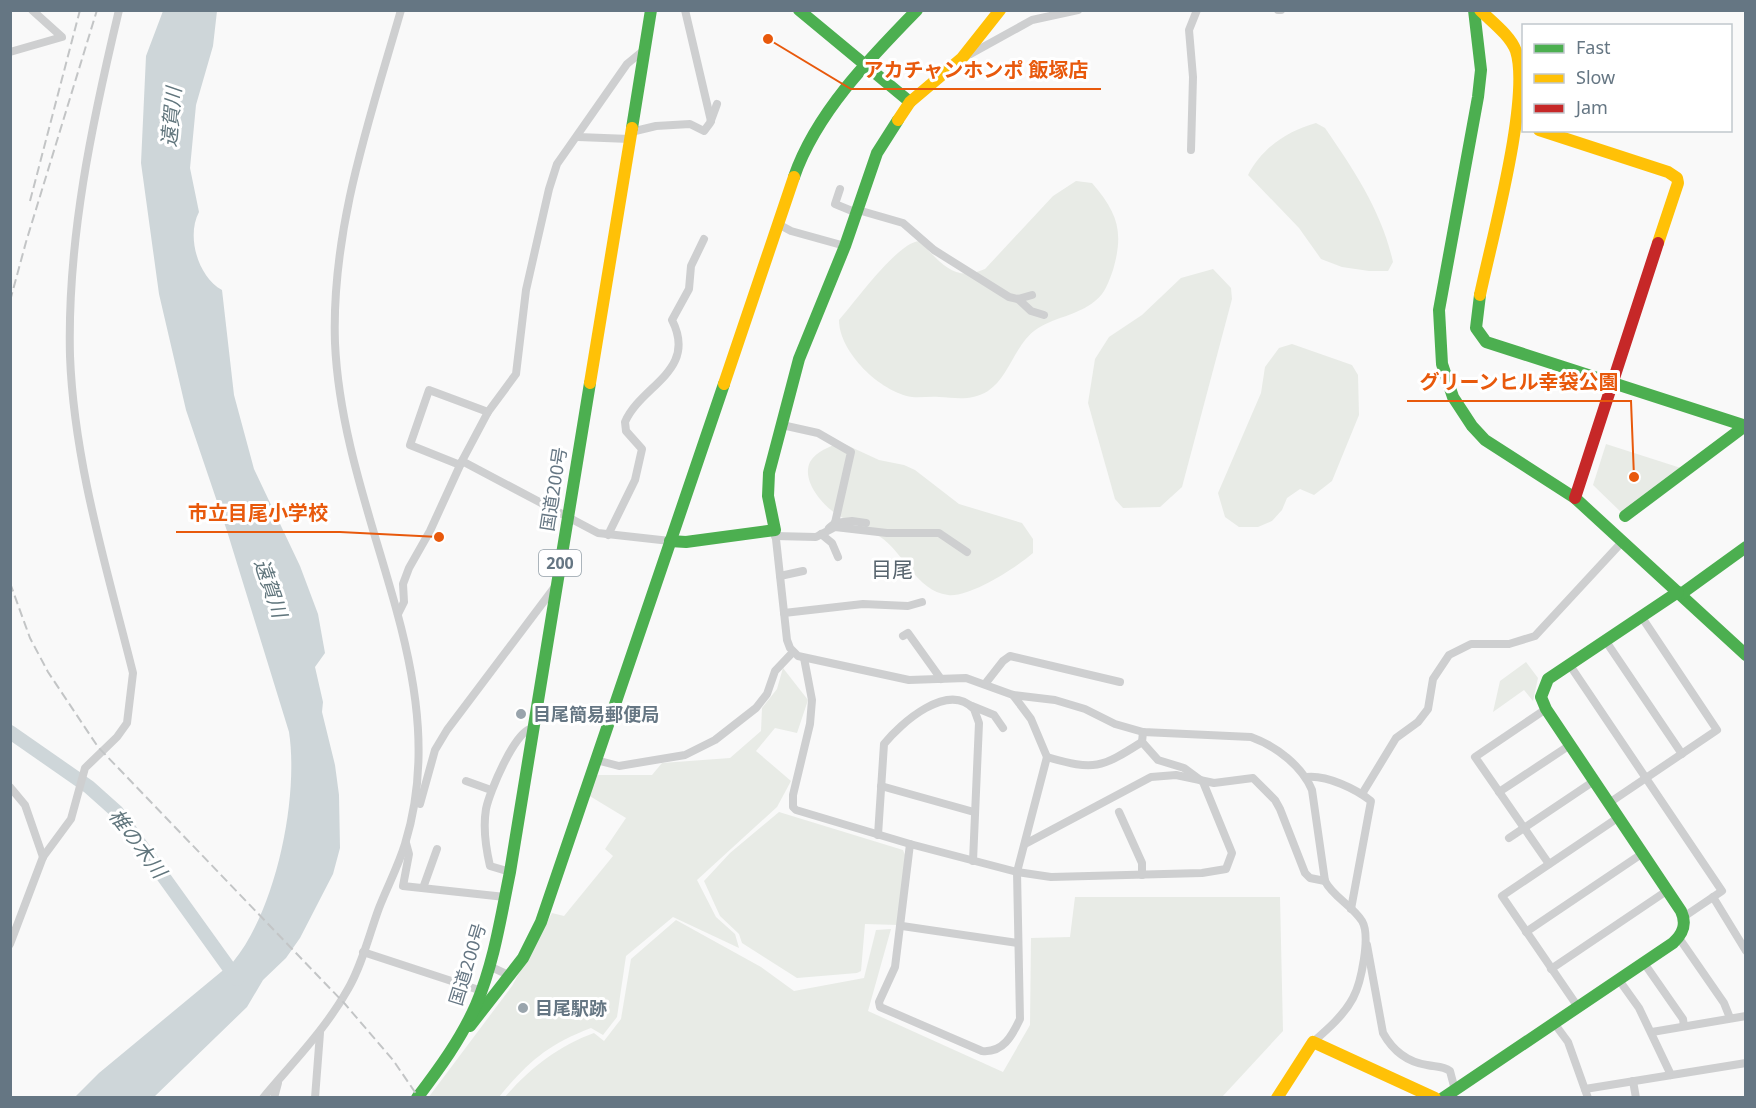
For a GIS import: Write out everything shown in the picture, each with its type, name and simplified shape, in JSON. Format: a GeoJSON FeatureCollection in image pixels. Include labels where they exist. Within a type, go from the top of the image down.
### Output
{"type":"FeatureCollection","features":[{"type":"Feature","properties":{"kind":"main road","name":"国道200号"},"geometry":{"type":"LineString","coordinates":[[417,1098],[454,1046],[482,991],[505,897],[651,10]]}},
{"type":"Feature","properties":{"kind":"main road"},"geometry":{"type":"LineString","coordinates":[[799,10],[866,63],[910,102]]}},
{"type":"Feature","properties":{"kind":"main road"},"geometry":{"type":"LineString","coordinates":[[454,1046],[511,976],[541,922],[790,185],[810,143],[840,95],[866,63],[917,10]]}},
{"type":"Feature","properties":{"kind":"main road"},"geometry":{"type":"LineString","coordinates":[[670,541],[686,542],[775,533],[768,496],[769,484],[799,359],[858,212],[877,153],[910,102],[962,58],[1000,10]]}},
{"type":"Feature","properties":{"kind":"main road"},"geometry":{"type":"LineString","coordinates":[[1474,10],[1481,70],[1479,97],[1439,310],[1437,338],[1443,375],[1452,398],[1474,430],[1498,450],[1575,498],[1746,655]]}},
{"type":"Feature","properties":{"kind":"main road"},"geometry":{"type":"LineString","coordinates":[[1480,10],[1505,34],[1516,53],[1520,75],[1519,124],[1479,298],[1475,330],[1486,342],[1745,426]]}},
{"type":"Feature","properties":{"kind":"main road"},"geometry":{"type":"LineString","coordinates":[[1545,132],[1668,172],[1677,178],[1677,189],[1575,498]]}},
{"type":"Feature","properties":{"kind":"main road"},"geometry":{"type":"LineString","coordinates":[[1624,516],[1745,426]]}},
{"type":"Feature","properties":{"kind":"main road"},"geometry":{"type":"LineString","coordinates":[[1443,1098],[1679,938],[1685,916],[1546,709],[1541,697],[1544,684],[1548,679],[1746,547]]}},
{"type":"Feature","properties":{"kind":"main road"},"geometry":{"type":"LineString","coordinates":[[1276,1098],[1313,1042],[1435,1098]]}},
{"type":"Feature","properties":{"kind":"street"},"geometry":{"type":"LineString","coordinates":[[10,52],[62,37],[32,10]]}},
{"type":"Feature","properties":{"kind":"street"},"geometry":{"type":"LineString","coordinates":[[10,945],[43,856],[71,819],[87,765],[117,737],[127,723],[132,692],[133,673],[80,443],[70,358],[70,301],[92,130],[119,10]]}},
{"type":"Feature","properties":{"kind":"street"},"geometry":{"type":"LineString","coordinates":[[263,1098],[320,1033],[350,986],[406,842],[419,775],[419,723],[413,677],[344,417],[335,345],[335,312],[342,242],[354,183],[401,10]]}},
{"type":"Feature","properties":{"kind":"street"},"geometry":{"type":"LineString","coordinates":[[685,10],[711,121]]}},
{"type":"Feature","properties":{"kind":"street"},"geometry":{"type":"LineString","coordinates":[[962,58],[1032,20],[1078,10]]}},
{"type":"Feature","properties":{"kind":"street"},"geometry":{"type":"LineString","coordinates":[[1191,150],[1193,77],[1189,30],[1197,10]]}},
{"type":"Feature","properties":{"kind":"street"},"geometry":{"type":"LineString","coordinates":[[398,614],[404,602],[405,577],[435,522],[461,463],[488,412],[516,374],[526,290],[557,164],[627,64],[644,50]]}},
{"type":"Feature","properties":{"kind":"street"},"geometry":{"type":"LineString","coordinates":[[578,137],[630,135],[657,126],[690,124],[704,131],[717,105]]}},
{"type":"Feature","properties":{"kind":"street"},"geometry":{"type":"LineString","coordinates":[[840,189],[835,204],[903,223],[934,250],[1031,310],[1044,315]]}},
{"type":"Feature","properties":{"kind":"street"},"geometry":{"type":"LineString","coordinates":[[778,224],[791,231],[845,246]]}},
{"type":"Feature","properties":{"kind":"street"},"geometry":{"type":"LineString","coordinates":[[608,535],[635,480],[642,449],[626,431],[625,422],[663,380],[676,358],[680,337],[672,320],[689,289],[691,266],[704,239]]}},
{"type":"Feature","properties":{"kind":"street"},"geometry":{"type":"LineString","coordinates":[[1017,300],[1032,295]]}},
{"type":"Feature","properties":{"kind":"street"},"geometry":{"type":"LineString","coordinates":[[488,412],[429,390],[410,445],[461,463],[566,518],[608,535],[670,541]]}},
{"type":"Feature","properties":{"kind":"street"},"geometry":{"type":"LineString","coordinates":[[782,425],[818,433],[850,452],[828,528],[838,557]]}},
{"type":"Feature","properties":{"kind":"street"},"geometry":{"type":"LineString","coordinates":[[866,523],[852,521],[828,528],[804,539],[775,533],[787,640],[793,652],[804,658],[909,680],[966,678],[1013,695],[1055,700],[1085,709],[1142,737],[1251,737],[1266,742],[1307,777],[1316,804],[1324,880],[1329,889],[1351,909],[1364,925],[1383,1033],[1388,1042],[1413,1063],[1444,1067],[1450,1071],[1455,1090]]}},
{"type":"Feature","properties":{"kind":"street"},"geometry":{"type":"LineString","coordinates":[[828,528],[939,532],[967,552]]}},
{"type":"Feature","properties":{"kind":"street"},"geometry":{"type":"LineString","coordinates":[[1362,794],[1396,738],[1418,722],[1428,709],[1433,679],[1449,655],[1471,644],[1509,644],[1535,636],[1622,542]]}},
{"type":"Feature","properties":{"kind":"street"},"geometry":{"type":"LineString","coordinates":[[780,576],[804,571]]}},
{"type":"Feature","properties":{"kind":"street"},"geometry":{"type":"LineString","coordinates":[[411,820],[419,804],[435,750],[447,730],[556,585]]}},
{"type":"Feature","properties":{"kind":"street"},"geometry":{"type":"LineString","coordinates":[[784,613],[863,604],[908,606],[922,602]]}},
{"type":"Feature","properties":{"kind":"street"},"geometry":{"type":"LineString","coordinates":[[1609,803],[1718,730],[1641,616]]}},
{"type":"Feature","properties":{"kind":"street"},"geometry":{"type":"LineString","coordinates":[[903,636],[908,633],[941,679]]}},
{"type":"Feature","properties":{"kind":"street"},"geometry":{"type":"LineString","coordinates":[[1605,640],[1682,754]]}},
{"type":"Feature","properties":{"kind":"street"},"geometry":{"type":"LineString","coordinates":[[596,760],[619,766],[685,755],[715,740],[756,708],[767,694],[775,671],[793,652]]}},
{"type":"Feature","properties":{"kind":"street"},"geometry":{"type":"LineString","coordinates":[[985,684],[1003,661],[1011,656],[1120,681]]}},
{"type":"Feature","properties":{"kind":"street"},"geometry":{"type":"LineString","coordinates":[[804,658],[812,700],[810,724],[793,795],[794,807],[801,813],[1017,872],[1051,877],[1142,876],[1202,873],[1226,869],[1232,853],[1203,782],[1184,768],[1158,760],[1142,737]]}},
{"type":"Feature","properties":{"kind":"street"},"geometry":{"type":"LineString","coordinates":[[1569,664],[1722,891],[1685,916]]}},
{"type":"Feature","properties":{"kind":"street"},"geometry":{"type":"LineString","coordinates":[[910,844],[902,926],[895,968],[879,1002],[880,1007],[982,1051],[991,1052],[1002,1046],[1012,1036],[1020,1019],[1017,872],[1047,757],[1031,719],[1013,695]]}},
{"type":"Feature","properties":{"kind":"street"},"geometry":{"type":"LineString","coordinates":[[878,835],[884,744],[888,738],[933,703],[956,701],[971,705],[994,715],[1002,728]]}},
{"type":"Feature","properties":{"kind":"street"},"geometry":{"type":"LineString","coordinates":[[971,705],[977,714],[979,723],[973,861]]}},
{"type":"Feature","properties":{"kind":"street"},"geometry":{"type":"LineString","coordinates":[[1546,709],[1475,757],[1549,864]]}},
{"type":"Feature","properties":{"kind":"street"},"geometry":{"type":"LineString","coordinates":[[510,872],[490,866],[487,855],[486,811],[491,790],[514,747],[524,732],[531,729]]}},
{"type":"Feature","properties":{"kind":"street"},"geometry":{"type":"LineString","coordinates":[[1047,757],[1098,766],[1109,763],[1142,737]]}},
{"type":"Feature","properties":{"kind":"street"},"geometry":{"type":"LineString","coordinates":[[1499,792],[1570,745]]}},
{"type":"Feature","properties":{"kind":"street"},"geometry":{"type":"LineString","coordinates":[[1025,844],[1151,777],[1176,775],[1203,782],[1246,777],[1253,778],[1261,784],[1280,810],[1305,873],[1310,878],[1324,880]]}},
{"type":"Feature","properties":{"kind":"street"},"geometry":{"type":"LineString","coordinates":[[1307,777],[1316,776],[1362,794],[1371,801],[1351,909]]}},
{"type":"Feature","properties":{"kind":"street"},"geometry":{"type":"LineString","coordinates":[[1509,838],[1594,781]]}},
{"type":"Feature","properties":{"kind":"street"},"geometry":{"type":"LineString","coordinates":[[466,782],[491,790]]}},
{"type":"Feature","properties":{"kind":"street"},"geometry":{"type":"LineString","coordinates":[[881,786],[974,812]]}},
{"type":"Feature","properties":{"kind":"street"},"geometry":{"type":"LineString","coordinates":[[10,787],[25,806],[43,856]]}},
{"type":"Feature","properties":{"kind":"street"},"geometry":{"type":"LineString","coordinates":[[1119,812],[1142,863],[1142,876]]}},
{"type":"Feature","properties":{"kind":"street"},"geometry":{"type":"LineString","coordinates":[[1578,1008],[1502,896],[1619,817]]}},
{"type":"Feature","properties":{"kind":"street"},"geometry":{"type":"LineString","coordinates":[[406,842],[409,854],[403,886],[505,897]]}},
{"type":"Feature","properties":{"kind":"street"},"geometry":{"type":"LineString","coordinates":[[423,888],[434,852]]}},
{"type":"Feature","properties":{"kind":"street"},"geometry":{"type":"LineString","coordinates":[[1526,932],[1643,853]]}},
{"type":"Feature","properties":{"kind":"street"},"geometry":{"type":"LineString","coordinates":[[1551,969],[1668,890]]}},
{"type":"Feature","properties":{"kind":"street"},"geometry":{"type":"LineString","coordinates":[[1713,897],[1746,951]]}},
{"type":"Feature","properties":{"kind":"street"},"geometry":{"type":"LineString","coordinates":[[902,926],[1018,943]]}},
{"type":"Feature","properties":{"kind":"street"},"geometry":{"type":"LineString","coordinates":[[1679,938],[1724,1003],[1730,1018]]}},
{"type":"Feature","properties":{"kind":"street"},"geometry":{"type":"LineString","coordinates":[[1313,1042],[1329,1028],[1354,997],[1366,942]]}},
{"type":"Feature","properties":{"kind":"street"},"geometry":{"type":"LineString","coordinates":[[363,952],[482,991]]}},
{"type":"Feature","properties":{"kind":"street"},"geometry":{"type":"LineString","coordinates":[[1644,963],[1683,1019],[1683,1026]]}},
{"type":"Feature","properties":{"kind":"street"},"geometry":{"type":"LineString","coordinates":[[489,966],[511,976]]}},
{"type":"Feature","properties":{"kind":"street"},"geometry":{"type":"LineString","coordinates":[[1619,980],[1652,1032],[1671,1075]]}},
{"type":"Feature","properties":{"kind":"street"},"geometry":{"type":"LineString","coordinates":[[1652,1032],[1746,1016]]}},
{"type":"Feature","properties":{"kind":"street"},"geometry":{"type":"LineString","coordinates":[[1554,1023],[1568,1042],[1586,1093],[1633,1081],[1746,1063]]}},
{"type":"Feature","properties":{"kind":"street"},"geometry":{"type":"LineString","coordinates":[[315,1098],[320,1033]]}},
{"type":"Feature","properties":{"kind":"street"},"geometry":{"type":"LineString","coordinates":[[274,1098],[280,1077]]}},
{"type":"Feature","properties":{"kind":"street"},"geometry":{"type":"LineString","coordinates":[[1633,1081],[1636,1098]]}},
{"type":"Feature","properties":{"kind":"shaded area"},"geometry":{"type":"Polygon","coordinates":[[[1316,123],[1325,128],[1366,192],[1388,244],[1393,262],[1388,271],[1342,267],[1321,259],[1299,228],[1248,175],[1260,157],[1276,142],[1305,126],[1316,123]]]}},
{"type":"Feature","properties":{"kind":"shaded area"},"geometry":{"type":"Polygon","coordinates":[[[1076,181],[1092,183],[1101,194],[1113,214],[1118,234],[1113,270],[1098,298],[1088,306],[1034,331],[1021,345],[995,385],[976,396],[964,398],[912,397],[887,387],[864,369],[846,345],[839,320],[899,252],[919,241],[941,263],[956,272],[974,273],[985,269],[1053,196],[1076,181]]]}},
{"type":"Feature","properties":{"kind":"shaded area"},"geometry":{"type":"Polygon","coordinates":[[[1213,269],[1231,288],[1232,299],[1182,487],[1160,507],[1123,508],[1115,499],[1088,403],[1095,359],[1109,337],[1142,315],[1181,278],[1213,269]]]}},
{"type":"Feature","properties":{"kind":"shaded area"},"geometry":{"type":"Polygon","coordinates":[[[1292,344],[1352,365],[1358,375],[1359,415],[1332,481],[1314,495],[1300,489],[1287,498],[1282,510],[1272,521],[1258,527],[1239,527],[1225,517],[1218,493],[1261,393],[1265,367],[1279,348],[1292,344]]]}},
{"type":"Feature","properties":{"kind":"shaded area"},"geometry":{"type":"Polygon","coordinates":[[[840,442],[879,460],[904,465],[915,470],[959,504],[1022,523],[1033,539],[1033,553],[1005,573],[968,592],[948,595],[937,592],[919,579],[888,543],[832,511],[815,492],[808,477],[810,462],[819,452],[840,442]]]}},
{"type":"Feature","properties":{"kind":"shaded area"},"geometry":{"type":"Polygon","coordinates":[[[1606,444],[1684,469],[1623,514],[1593,485],[1606,444]]]}},
{"type":"Feature","properties":{"kind":"shaded area"},"geometry":{"type":"Polygon","coordinates":[[[1526,662],[1538,678],[1533,701],[1524,690],[1493,712],[1500,681],[1526,662]]]}},
{"type":"Feature","properties":{"kind":"shaded area"},"geometry":{"type":"Polygon","coordinates":[[[783,668],[808,700],[797,733],[775,728],[756,751],[791,781],[777,807],[697,880],[716,917],[735,934],[739,948],[673,917],[626,956],[617,1017],[603,1035],[591,1028],[550,1048],[529,1064],[499,1097],[428,1098],[512,986],[552,913],[564,916],[613,856],[605,849],[626,818],[588,795],[596,775],[652,775],[662,763],[730,758],[761,731],[762,708],[777,689],[783,668]]]}},
{"type":"Feature","properties":{"kind":"shaded area"},"geometry":{"type":"Polygon","coordinates":[[[779,812],[903,850],[905,855],[898,925],[865,924],[861,971],[857,973],[797,978],[742,943],[739,934],[720,916],[704,881],[730,853],[779,812]]]}},
{"type":"Feature","properties":{"kind":"shaded area"},"geometry":{"type":"Polygon","coordinates":[[[1075,897],[1280,897],[1283,1031],[1222,1097],[505,1097],[534,1068],[568,1045],[594,1033],[604,1041],[621,1019],[631,959],[676,920],[761,967],[794,991],[864,978],[876,930],[891,929],[868,1011],[1003,1072],[1030,1025],[1031,938],[1070,937],[1075,897]]]}},
{"type":"Feature","properties":{"kind":"water","name":"遠賀川"},"geometry":{"type":"Polygon","coordinates":[[[163,11],[217,11],[213,46],[196,105],[190,168],[199,212],[195,222],[194,244],[206,276],[222,290],[234,395],[254,469],[300,566],[318,614],[325,653],[315,667],[323,702],[322,712],[335,765],[339,795],[340,848],[333,874],[300,938],[286,958],[263,980],[247,1007],[154,1097],[75,1097],[99,1073],[233,962],[248,940],[272,884],[281,852],[291,788],[289,732],[227,531],[186,410],[159,294],[141,163],[146,56],[163,11]]]}},
{"type":"Feature","properties":{"kind":"waterway","name":"椎の木川"},"geometry":{"type":"LineString","coordinates":[[10,732],[89,787],[117,812],[237,979]]}},
{"type":"Feature","properties":{"kind":"railway"},"geometry":{"type":"LineString","coordinates":[[30,201],[80,10]]}},
{"type":"Feature","properties":{"kind":"railway"},"geometry":{"type":"LineString","coordinates":[[10,301],[97,10]]}},
{"type":"Feature","properties":{"kind":"railway"},"geometry":{"type":"LineString","coordinates":[[10,583],[30,638],[48,672],[98,747],[345,1004],[393,1060],[419,1098]]}},
{"type":"Feature","properties":{"kind":"traffic: fast"},"geometry":{"type":"LineString","coordinates":[[632,128],[651,10]]}},
{"type":"Feature","properties":{"kind":"traffic: fast"},"geometry":{"type":"LineString","coordinates":[[799,10],[910,102]]}},
{"type":"Feature","properties":{"kind":"traffic: fast"},"geometry":{"type":"LineString","coordinates":[[794,177],[804,153],[830,109],[863,67],[917,10]]}},
{"type":"Feature","properties":{"kind":"traffic: fast"},"geometry":{"type":"LineString","coordinates":[[1474,10],[1481,70],[1478,97],[1439,310],[1442,364],[1453,397],[1472,426],[1485,440],[1575,498],[1746,655]]}},
{"type":"Feature","properties":{"kind":"traffic: fast"},"geometry":{"type":"LineString","coordinates":[[670,541],[686,542],[775,530],[768,496],[769,473],[799,359],[845,246],[877,153],[898,120]]}},
{"type":"Feature","properties":{"kind":"traffic: fast"},"geometry":{"type":"LineString","coordinates":[[1480,295],[1476,328],[1486,342],[1746,426]]}},
{"type":"Feature","properties":{"kind":"traffic: fast"},"geometry":{"type":"LineString","coordinates":[[417,1098],[464,1030],[488,973],[510,872],[590,383]]}},
{"type":"Feature","properties":{"kind":"traffic: fast"},"geometry":{"type":"LineString","coordinates":[[470,1026],[523,958],[541,922],[724,384]]}},
{"type":"Feature","properties":{"kind":"traffic: fast"},"geometry":{"type":"LineString","coordinates":[[1625,516],[1745,426]]}},
{"type":"Feature","properties":{"kind":"traffic: fast"},"geometry":{"type":"LineString","coordinates":[[1681,594],[1746,547]]}},
{"type":"Feature","properties":{"kind":"traffic: fast"},"geometry":{"type":"LineString","coordinates":[[1443,1098],[1673,943],[1682,932],[1684,920],[1681,911],[1546,709],[1541,697],[1548,679],[1678,592]]}},
{"type":"Feature","properties":{"kind":"traffic: slow"},"geometry":{"type":"LineString","coordinates":[[898,120],[910,102],[962,58],[1000,10]]}},
{"type":"Feature","properties":{"kind":"traffic: slow"},"geometry":{"type":"LineString","coordinates":[[1480,10],[1513,45],[1519,73],[1518,101],[1508,171],[1480,295]]}},
{"type":"Feature","properties":{"kind":"traffic: slow"},"geometry":{"type":"LineString","coordinates":[[590,383],[632,128]]}},
{"type":"Feature","properties":{"kind":"traffic: slow"},"geometry":{"type":"LineString","coordinates":[[1545,132],[1668,172],[1677,178],[1678,183],[1658,243]]}},
{"type":"Feature","properties":{"kind":"traffic: slow"},"geometry":{"type":"LineString","coordinates":[[724,384],[794,177]]}},
{"type":"Feature","properties":{"kind":"traffic: slow"},"geometry":{"type":"LineString","coordinates":[[1277,1098],[1313,1042],[1435,1098]]}},
{"type":"Feature","properties":{"kind":"traffic: jam"},"geometry":{"type":"LineString","coordinates":[[1575,498],[1658,243]]}},
{"type":"Feature","properties":{"kind":"place","name":"アカチャンホンポ 飯塚店"},"geometry":{"type":"Point","coordinates":[768,39]}},
{"type":"Feature","properties":{"kind":"place","name":"グリーンヒル幸袋公園"},"geometry":{"type":"Point","coordinates":[1634,477]}},
{"type":"Feature","properties":{"kind":"place","name":"市立目尾小学校"},"geometry":{"type":"Point","coordinates":[439,537]}},
{"type":"Feature","properties":{"kind":"place","name":"目尾簡易郵便局"},"geometry":{"type":"Point","coordinates":[521,714]}},
{"type":"Feature","properties":{"kind":"place","name":"目尾駅跡"},"geometry":{"type":"Point","coordinates":[523,1008]}},
{"type":"Feature","properties":{"kind":"district","name":"目尾"},"geometry":{"type":"Point","coordinates":[892,569]}}]}
